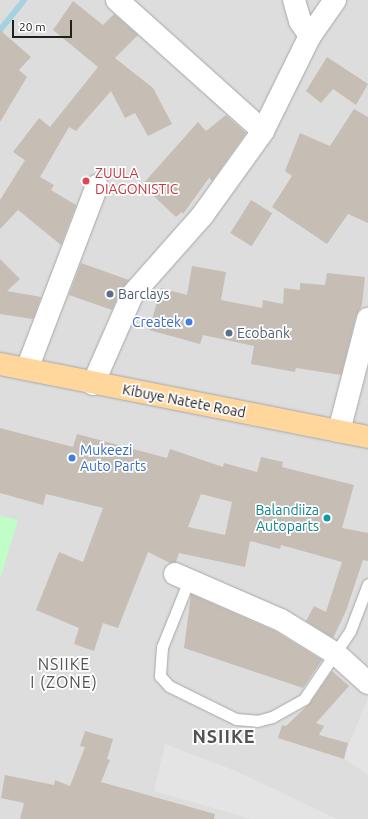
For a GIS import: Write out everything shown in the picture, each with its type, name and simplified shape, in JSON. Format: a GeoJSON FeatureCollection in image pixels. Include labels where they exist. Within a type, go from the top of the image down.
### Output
{"type":"FeatureCollection","features":[{"type":"Feature","properties":{"kind":"main road","name":"Kibuye Natete Road"},"geometry":{"type":"LineString","coordinates":[[0,364],[93,384],[368,437]]}},
{"type":"Feature","properties":{"kind":"street"},"geometry":{"type":"LineString","coordinates":[[117,0],[263,131]]}},
{"type":"Feature","properties":{"kind":"street"},"geometry":{"type":"LineString","coordinates":[[294,0],[300,21],[310,36]]}},
{"type":"Feature","properties":{"kind":"street"},"geometry":{"type":"LineString","coordinates":[[93,384],[132,295],[202,216],[263,131],[310,36],[335,0]]}},
{"type":"Feature","properties":{"kind":"street"},"geometry":{"type":"LineString","coordinates":[[27,369],[97,186]]}},
{"type":"Feature","properties":{"kind":"street"},"geometry":{"type":"LineString","coordinates":[[339,431],[368,319]]}},
{"type":"Feature","properties":{"kind":"street"},"geometry":{"type":"LineString","coordinates":[[182,577],[281,620],[336,654],[368,683]]}},
{"type":"Feature","properties":{"kind":"lane"},"geometry":{"type":"LineString","coordinates":[[182,577],[162,647],[160,676],[169,686],[236,719],[257,721],[272,717],[304,699],[336,654],[350,631],[368,584]]}},
{"type":"Feature","properties":{"kind":"shaded area"},"geometry":{"type":"Polygon","coordinates":[[[0,0],[368,0],[368,819],[0,819],[0,0]]]}},
{"type":"Feature","properties":{"kind":"shaded area"},"geometry":{"type":"Polygon","coordinates":[[[368,698],[368,775],[343,758],[368,698]]]}},
{"type":"Feature","properties":{"kind":"shaded area"},"geometry":{"type":"Polygon","coordinates":[[[165,744],[236,771],[337,819],[251,819],[154,791],[165,744]]]}},
{"type":"Feature","properties":{"kind":"green space"},"geometry":{"type":"Polygon","coordinates":[[[0,516],[18,520],[0,579],[0,516]]]}},
{"type":"Feature","properties":{"kind":"building"},"geometry":{"type":"Polygon","coordinates":[[[73,1],[103,25],[114,14],[138,35],[115,58],[153,88],[172,124],[148,136],[135,113],[125,118],[111,91],[76,131],[69,127],[40,177],[54,185],[51,190],[76,205],[61,245],[18,210],[0,229],[0,200],[25,160],[13,152],[39,118],[50,127],[98,67],[53,30],[73,1]]]}},
{"type":"Feature","properties":{"kind":"building"},"geometry":{"type":"Polygon","coordinates":[[[0,30],[31,57],[19,70],[27,77],[0,122],[0,30]]]}},
{"type":"Feature","properties":{"kind":"building"},"geometry":{"type":"Polygon","coordinates":[[[327,57],[368,84],[356,105],[333,89],[321,103],[306,91],[327,57]]]}},
{"type":"Feature","properties":{"kind":"building"},"geometry":{"type":"Polygon","coordinates":[[[354,109],[368,117],[368,223],[348,214],[327,244],[272,207],[292,176],[285,171],[300,133],[330,146],[354,109]]]}},
{"type":"Feature","properties":{"kind":"building"},"geometry":{"type":"Polygon","coordinates":[[[226,115],[246,133],[212,181],[209,178],[183,214],[182,212],[176,217],[142,185],[198,122],[206,131],[226,115]]]}},
{"type":"Feature","properties":{"kind":"building"},"geometry":{"type":"Polygon","coordinates":[[[251,200],[272,213],[252,246],[230,233],[251,200]]]}},
{"type":"Feature","properties":{"kind":"building"},"geometry":{"type":"Polygon","coordinates":[[[0,259],[20,279],[7,291],[41,297],[33,319],[0,314],[0,259]]]}},
{"type":"Feature","properties":{"kind":"building"},"geometry":{"type":"Polygon","coordinates":[[[81,263],[129,280],[121,290],[112,310],[69,295],[81,263]]]}},
{"type":"Feature","properties":{"kind":"building"},"geometry":{"type":"Polygon","coordinates":[[[192,266],[226,272],[221,300],[262,308],[263,300],[283,304],[284,288],[300,290],[300,283],[325,285],[327,273],[365,277],[362,305],[356,316],[341,375],[296,368],[295,372],[251,364],[254,346],[203,335],[200,344],[149,330],[161,288],[187,295],[192,266]]]}},
{"type":"Feature","properties":{"kind":"building"},"geometry":{"type":"Polygon","coordinates":[[[0,428],[73,447],[77,434],[167,458],[170,449],[223,467],[224,463],[257,472],[261,457],[283,462],[282,467],[354,485],[342,528],[368,533],[368,561],[363,560],[346,611],[333,638],[306,621],[314,606],[326,612],[342,562],[281,545],[280,549],[250,541],[245,567],[179,553],[176,562],[170,563],[148,552],[118,628],[103,623],[94,651],[74,644],[79,628],[36,610],[59,552],[83,562],[103,508],[46,494],[43,505],[0,493],[0,428]],[[201,494],[188,527],[225,535],[232,502],[201,494]]]}},
{"type":"Feature","properties":{"kind":"building"},"geometry":{"type":"Polygon","coordinates":[[[191,594],[275,631],[322,660],[303,688],[184,648],[191,594]]]}},
{"type":"Feature","properties":{"kind":"building"},"geometry":{"type":"Polygon","coordinates":[[[332,671],[349,686],[316,723],[324,726],[319,735],[348,743],[344,759],[278,738],[282,725],[286,726],[310,703],[332,671]]]}},
{"type":"Feature","properties":{"kind":"building"},"geometry":{"type":"Polygon","coordinates":[[[85,731],[113,739],[107,759],[110,760],[101,782],[215,814],[214,819],[20,819],[24,803],[1,798],[5,775],[54,785],[55,780],[70,786],[85,747],[80,746],[85,731]]]}},
{"type":"Feature","properties":{"kind":"waterway"},"geometry":{"type":"LineString","coordinates":[[0,30],[24,0]]}},
{"type":"Feature","properties":{"kind":"place","name":"ZUULA DIAGONISTIC"},"geometry":{"type":"Point","coordinates":[86,181]}},
{"type":"Feature","properties":{"kind":"place","name":"Barclays"},"geometry":{"type":"Point","coordinates":[110,294]}},
{"type":"Feature","properties":{"kind":"place","name":"Createk"},"geometry":{"type":"Point","coordinates":[189,322]}},
{"type":"Feature","properties":{"kind":"place","name":"Ecobank"},"geometry":{"type":"Point","coordinates":[229,333]}},
{"type":"Feature","properties":{"kind":"place","name":"Mukeezi Auto Parts"},"geometry":{"type":"Point","coordinates":[72,458]}},
{"type":"Feature","properties":{"kind":"place","name":"Balandiiza Autoparts"},"geometry":{"type":"Point","coordinates":[327,518]}},
{"type":"Feature","properties":{"kind":"district","name":"NSIIKE I (ZONE)"},"geometry":{"type":"Point","coordinates":[64,673]}},
{"type":"Feature","properties":{"kind":"district","name":"NSIIKE"},"geometry":{"type":"Point","coordinates":[224,736]}}]}
